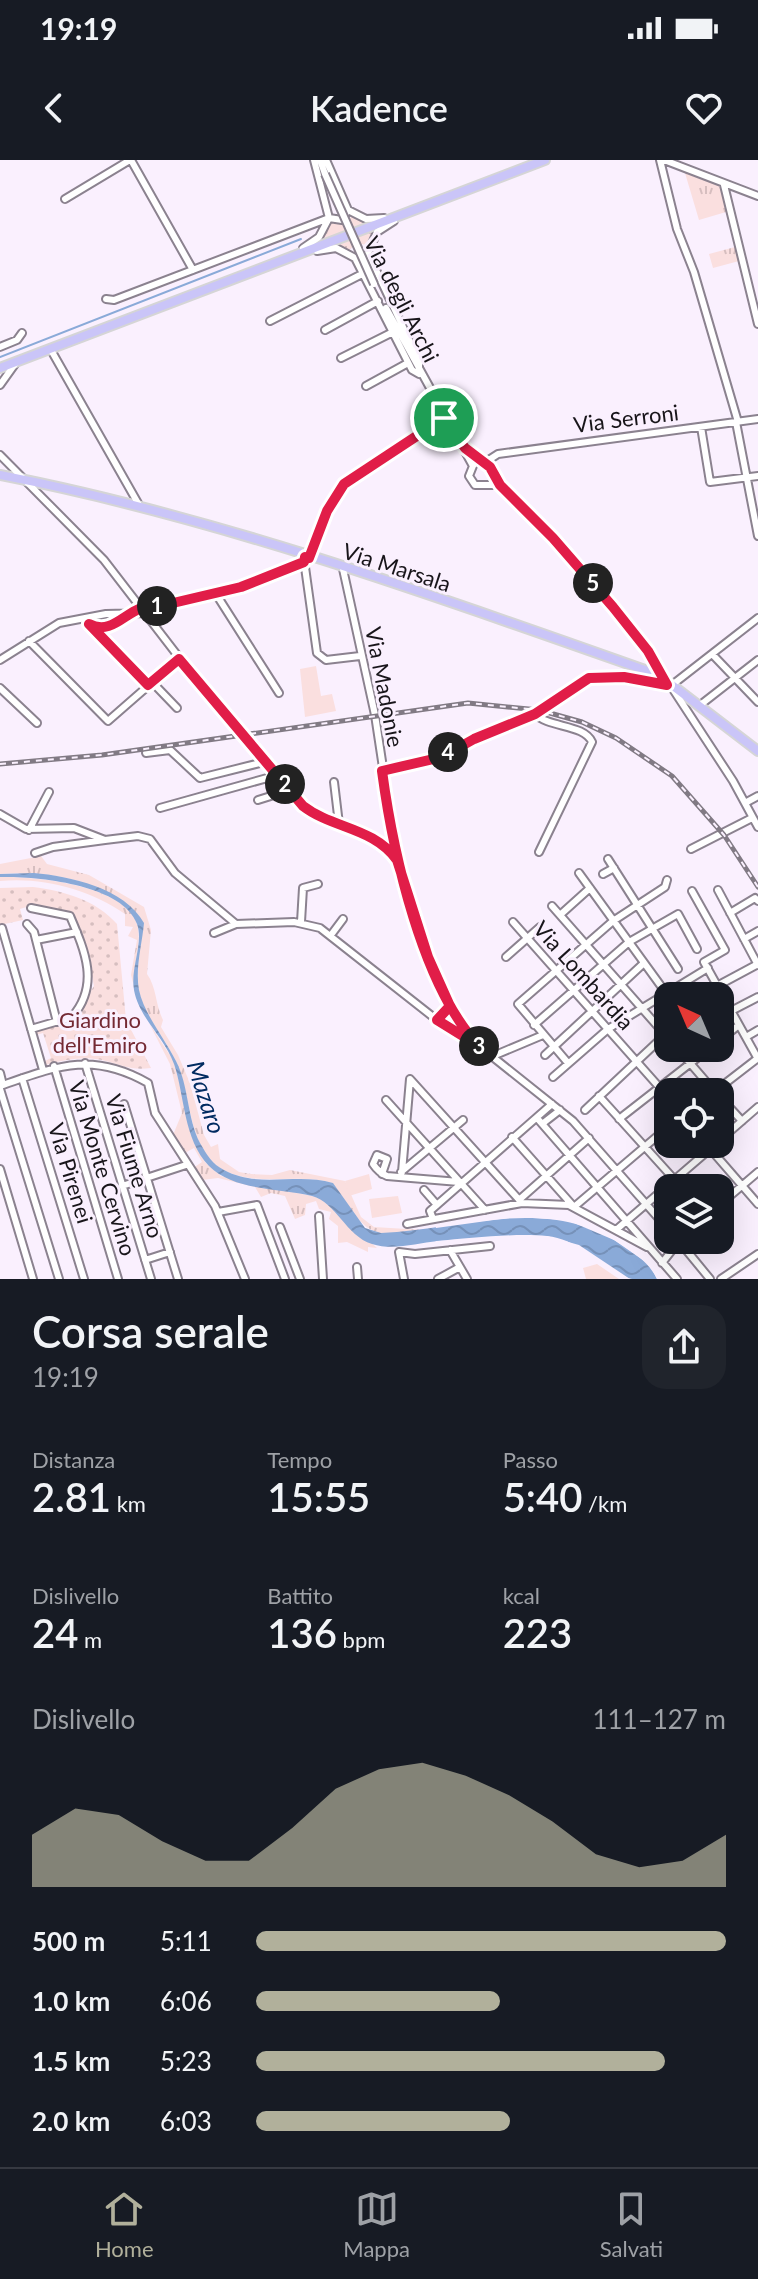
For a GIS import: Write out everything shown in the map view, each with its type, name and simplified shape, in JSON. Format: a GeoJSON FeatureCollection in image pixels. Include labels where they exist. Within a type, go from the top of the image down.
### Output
{"type":"FeatureCollection","features":[{"type":"Feature","properties":{"kind":"main road"},"geometry":{"type":"LineString","coordinates":[[0,368],[545,160]]}},
{"type":"Feature","properties":{"kind":"main road","name":"Via Marsala"},"geometry":{"type":"LineString","coordinates":[[0,475],[139,505],[645,670],[668,683],[758,751]]}},
{"type":"Feature","properties":{"kind":"street"},"geometry":{"type":"LineString","coordinates":[[65,199],[130,160],[193,270]]}},
{"type":"Feature","properties":{"kind":"street"},"geometry":{"type":"LineString","coordinates":[[275,263],[310,245],[329,218],[314,160]]}},
{"type":"Feature","properties":{"kind":"street"},"geometry":{"type":"LineString","coordinates":[[323,160],[348,210],[373,219],[411,212]]}},
{"type":"Feature","properties":{"kind":"street","name":"Via degli Archi"},"geometry":{"type":"LineString","coordinates":[[323,160],[325,174],[374,284],[419,374],[473,466]]}},
{"type":"Feature","properties":{"kind":"street"},"geometry":{"type":"LineString","coordinates":[[662,160],[758,196]]}},
{"type":"Feature","properties":{"kind":"street"},"geometry":{"type":"LineString","coordinates":[[662,160],[677,229],[694,272],[737,422],[744,478],[755,513],[758,536]]}},
{"type":"Feature","properties":{"kind":"street"},"geometry":{"type":"LineString","coordinates":[[724,185],[758,324]]}},
{"type":"Feature","properties":{"kind":"street"},"geometry":{"type":"LineString","coordinates":[[106,299],[114,300],[329,218],[342,220],[348,210]]}},
{"type":"Feature","properties":{"kind":"street"},"geometry":{"type":"LineString","coordinates":[[368,253],[377,232],[411,212]]}},
{"type":"Feature","properties":{"kind":"street"},"geometry":{"type":"LineString","coordinates":[[275,263],[331,248],[355,258],[408,363],[419,374]]}},
{"type":"Feature","properties":{"kind":"street"},"geometry":{"type":"LineString","coordinates":[[355,258],[358,248],[368,253],[419,361],[419,374]]}},
{"type":"Feature","properties":{"kind":"street"},"geometry":{"type":"LineString","coordinates":[[270,321],[364,273]]}},
{"type":"Feature","properties":{"kind":"street"},"geometry":{"type":"LineString","coordinates":[[325,330],[378,301]]}},
{"type":"Feature","properties":{"kind":"street"},"geometry":{"type":"LineString","coordinates":[[341,358],[393,332]]}},
{"type":"Feature","properties":{"kind":"street"},"geometry":{"type":"LineString","coordinates":[[0,347],[17,340],[22,333]]}},
{"type":"Feature","properties":{"kind":"street"},"geometry":{"type":"LineString","coordinates":[[51,350],[139,505]]}},
{"type":"Feature","properties":{"kind":"street"},"geometry":{"type":"LineString","coordinates":[[0,385],[17,362]]}},
{"type":"Feature","properties":{"kind":"street"},"geometry":{"type":"LineString","coordinates":[[366,386],[408,363]]}},
{"type":"Feature","properties":{"kind":"street"},"geometry":{"type":"LineString","coordinates":[[360,656],[326,660],[317,653],[306,559],[327,511],[344,484],[444,418]]}},
{"type":"Feature","properties":{"kind":"street","name":"Via Serroni"},"geometry":{"type":"LineString","coordinates":[[483,463],[498,454],[758,419]]}},
{"type":"Feature","properties":{"kind":"street"},"geometry":{"type":"LineString","coordinates":[[701,427],[710,482],[758,476]]}},
{"type":"Feature","properties":{"kind":"street","name":"Via degli Archi"},"geometry":{"type":"LineString","coordinates":[[465,448],[483,463]]}},
{"type":"Feature","properties":{"kind":"street"},"geometry":{"type":"LineString","coordinates":[[490,483],[498,454]]}},
{"type":"Feature","properties":{"kind":"street"},"geometry":{"type":"LineString","coordinates":[[0,455],[20,479],[104,560],[179,659],[310,811],[382,842],[397,860],[428,957],[450,1006],[479,1046]]}},
{"type":"Feature","properties":{"kind":"street"},"geometry":{"type":"LineString","coordinates":[[500,485],[473,483],[469,473],[473,466],[483,463],[500,485],[580,568],[652,657],[758,825]]}},
{"type":"Feature","properties":{"kind":"street"},"geometry":{"type":"LineString","coordinates":[[0,660],[52,625],[131,613],[216,594],[264,580],[306,559]]}},
{"type":"Feature","properties":{"kind":"street","name":"Via Madonie"},"geometry":{"type":"LineString","coordinates":[[343,569],[375,715],[397,860]]}},
{"type":"Feature","properties":{"kind":"street"},"geometry":{"type":"LineString","coordinates":[[216,594],[279,693]]}},
{"type":"Feature","properties":{"kind":"street"},"geometry":{"type":"LineString","coordinates":[[86,620],[111,626],[131,613]]}},
{"type":"Feature","properties":{"kind":"street"},"geometry":{"type":"LineString","coordinates":[[382,771],[442,757],[474,739],[535,714],[589,678],[624,677],[668,683],[758,618]]}},
{"type":"Feature","properties":{"kind":"street"},"geometry":{"type":"LineString","coordinates":[[86,620],[177,708]]}},
{"type":"Feature","properties":{"kind":"street"},"geometry":{"type":"LineString","coordinates":[[29,641],[108,721],[179,659]]}},
{"type":"Feature","properties":{"kind":"street"},"geometry":{"type":"LineString","coordinates":[[712,654],[758,702]]}},
{"type":"Feature","properties":{"kind":"street"},"geometry":{"type":"LineString","coordinates":[[645,670],[650,667],[652,657]]}},
{"type":"Feature","properties":{"kind":"street"},"geometry":{"type":"LineString","coordinates":[[684,710],[758,660]]}},
{"type":"Feature","properties":{"kind":"street"},"geometry":{"type":"LineString","coordinates":[[0,688],[37,723]]}},
{"type":"Feature","properties":{"kind":"street"},"geometry":{"type":"LineString","coordinates":[[535,714],[546,722],[587,734],[592,742],[539,852]]}},
{"type":"Feature","properties":{"kind":"street"},"geometry":{"type":"LineString","coordinates":[[146,753],[170,750],[200,778],[268,761]]}},
{"type":"Feature","properties":{"kind":"street"},"geometry":{"type":"LineString","coordinates":[[160,808],[278,775]]}},
{"type":"Feature","properties":{"kind":"street"},"geometry":{"type":"LineString","coordinates":[[334,782],[339,824]]}},
{"type":"Feature","properties":{"kind":"street"},"geometry":{"type":"LineString","coordinates":[[258,800],[290,790]]}},
{"type":"Feature","properties":{"kind":"street"},"geometry":{"type":"LineString","coordinates":[[29,830],[49,792]]}},
{"type":"Feature","properties":{"kind":"street"},"geometry":{"type":"LineString","coordinates":[[745,803],[758,796]]}},
{"type":"Feature","properties":{"kind":"street"},"geometry":{"type":"LineString","coordinates":[[0,814],[18,827],[29,830],[81,829],[105,840]]}},
{"type":"Feature","properties":{"kind":"street"},"geometry":{"type":"LineString","coordinates":[[691,849],[752,818]]}},
{"type":"Feature","properties":{"kind":"street"},"geometry":{"type":"LineString","coordinates":[[35,853],[53,847],[105,840],[138,836],[150,839],[175,873],[236,924]]}},
{"type":"Feature","properties":{"kind":"street"},"geometry":{"type":"LineString","coordinates":[[608,859],[678,969]]}},
{"type":"Feature","properties":{"kind":"street"},"geometry":{"type":"LineString","coordinates":[[603,874],[614,868]]}},
{"type":"Feature","properties":{"kind":"street"},"geometry":{"type":"LineString","coordinates":[[579,873],[658,982]]}},
{"type":"Feature","properties":{"kind":"street"},"geometry":{"type":"LineString","coordinates":[[568,1063],[518,1004],[613,921],[665,887],[667,880]]}},
{"type":"Feature","properties":{"kind":"street"},"geometry":{"type":"LineString","coordinates":[[301,922],[303,888],[318,884]]}},
{"type":"Feature","properties":{"kind":"street"},"geometry":{"type":"LineString","coordinates":[[560,915],[590,888]]}},
{"type":"Feature","properties":{"kind":"street"},"geometry":{"type":"LineString","coordinates":[[718,890],[758,964],[724,982]]}},
{"type":"Feature","properties":{"kind":"street"},"geometry":{"type":"LineString","coordinates":[[682,982],[725,950],[692,891]]}},
{"type":"Feature","properties":{"kind":"street"},"geometry":{"type":"LineString","coordinates":[[730,913],[757,900]]}},
{"type":"Feature","properties":{"kind":"street"},"geometry":{"type":"LineString","coordinates":[[552,906],[654,1021]]}},
{"type":"Feature","properties":{"kind":"street"},"geometry":{"type":"LineString","coordinates":[[31,908],[70,916],[90,987],[72,1017],[31,1029]]}},
{"type":"Feature","properties":{"kind":"street"},"geometry":{"type":"LineString","coordinates":[[534,1025],[629,942],[678,914],[697,949]]}},
{"type":"Feature","properties":{"kind":"street"},"geometry":{"type":"LineString","coordinates":[[331,935],[343,919]]}},
{"type":"Feature","properties":{"kind":"street"},"geometry":{"type":"LineString","coordinates":[[214,933],[236,924],[301,922],[331,935],[437,1020],[493,1056],[560,1110],[654,1212]]}},
{"type":"Feature","properties":{"kind":"street","name":"Via Lombardia"},"geometry":{"type":"LineString","coordinates":[[513,922],[654,1081]]}},
{"type":"Feature","properties":{"kind":"street"},"geometry":{"type":"LineString","coordinates":[[27,924],[36,940],[57,1022]]}},
{"type":"Feature","properties":{"kind":"street"},"geometry":{"type":"LineString","coordinates":[[506,957],[540,927]]}},
{"type":"Feature","properties":{"kind":"street"},"geometry":{"type":"LineString","coordinates":[[2,928],[43,1070]]}},
{"type":"Feature","properties":{"kind":"street"},"geometry":{"type":"LineString","coordinates":[[744,939],[758,931]]}},
{"type":"Feature","properties":{"kind":"street"},"geometry":{"type":"LineString","coordinates":[[36,940],[77,932]]}},
{"type":"Feature","properties":{"kind":"street"},"geometry":{"type":"LineString","coordinates":[[545,1055],[644,963]]}},
{"type":"Feature","properties":{"kind":"street"},"geometry":{"type":"LineString","coordinates":[[706,965],[715,982]]}},
{"type":"Feature","properties":{"kind":"street"},"geometry":{"type":"LineString","coordinates":[[734,1009],[758,997]]}},
{"type":"Feature","properties":{"kind":"street"},"geometry":{"type":"LineString","coordinates":[[553,1077],[608,1029],[654,1000]]}},
{"type":"Feature","properties":{"kind":"street"},"geometry":{"type":"LineString","coordinates":[[437,1020],[450,1006]]}},
{"type":"Feature","properties":{"kind":"street"},"geometry":{"type":"LineString","coordinates":[[733,1078],[758,1058],[734,1016]]}},
{"type":"Feature","properties":{"kind":"street"},"geometry":{"type":"LineString","coordinates":[[734,1029],[739,1025]]}},
{"type":"Feature","properties":{"kind":"street"},"geometry":{"type":"LineString","coordinates":[[746,1037],[758,1030]]}},
{"type":"Feature","properties":{"kind":"street"},"geometry":{"type":"LineString","coordinates":[[493,1056],[543,1035]]}},
{"type":"Feature","properties":{"kind":"street"},"geometry":{"type":"LineString","coordinates":[[585,1110],[654,1046]]}},
{"type":"Feature","properties":{"kind":"street"},"geometry":{"type":"LineString","coordinates":[[672,1078],[692,1062]]}},
{"type":"Feature","properties":{"kind":"street"},"geometry":{"type":"LineString","coordinates":[[1,1087],[54,1066],[85,1063],[107,1065],[148,1083],[155,1113],[218,1212],[245,1279]]}},
{"type":"Feature","properties":{"kind":"street","name":"Via Fiume Arno"},"geometry":{"type":"LineString","coordinates":[[85,1063],[151,1279]]}},
{"type":"Feature","properties":{"kind":"street"},"geometry":{"type":"LineString","coordinates":[[690,1064],[702,1078]]}},
{"type":"Feature","properties":{"kind":"street","name":"Via Monte Cervino"},"geometry":{"type":"LineString","coordinates":[[54,1066],[118,1279]]}},
{"type":"Feature","properties":{"kind":"street"},"geometry":{"type":"LineString","coordinates":[[0,1073],[1,1087],[59,1279]]}},
{"type":"Feature","properties":{"kind":"street","name":"Via Pirenei"},"geometry":{"type":"LineString","coordinates":[[22,1078],[84,1279]]}},
{"type":"Feature","properties":{"kind":"street"},"geometry":{"type":"LineString","coordinates":[[399,1175],[410,1079],[518,1202]]}},
{"type":"Feature","properties":{"kind":"street"},"geometry":{"type":"LineString","coordinates":[[619,1119],[654,1093]]}},
{"type":"Feature","properties":{"kind":"street"},"geometry":{"type":"LineString","coordinates":[[599,1096],[670,1174]]}},
{"type":"Feature","properties":{"kind":"street"},"geometry":{"type":"LineString","coordinates":[[386,1100],[485,1211]]}},
{"type":"Feature","properties":{"kind":"street"},"geometry":{"type":"LineString","coordinates":[[124,1104],[178,1279]]}},
{"type":"Feature","properties":{"kind":"street"},"geometry":{"type":"LineString","coordinates":[[540,1121],[552,1104]]}},
{"type":"Feature","properties":{"kind":"street"},"geometry":{"type":"LineString","coordinates":[[734,1127],[758,1107]]}},
{"type":"Feature","properties":{"kind":"street"},"geometry":{"type":"LineString","coordinates":[[433,1219],[430,1211],[512,1137],[560,1110]]}},
{"type":"Feature","properties":{"kind":"street"},"geometry":{"type":"LineString","coordinates":[[734,1112],[742,1121]]}},
{"type":"Feature","properties":{"kind":"street"},"geometry":{"type":"LineString","coordinates":[[399,1175],[463,1120]]}},
{"type":"Feature","properties":{"kind":"street"},"geometry":{"type":"LineString","coordinates":[[540,1121],[677,1279]]}},
{"type":"Feature","properties":{"kind":"street"},"geometry":{"type":"LineString","coordinates":[[512,1137],[574,1207],[647,1247]]}},
{"type":"Feature","properties":{"kind":"street"},"geometry":{"type":"LineString","coordinates":[[518,1202],[589,1138]]}},
{"type":"Feature","properties":{"kind":"street"},"geometry":{"type":"LineString","coordinates":[[407,1224],[485,1211],[518,1202],[574,1207],[654,1139]]}},
{"type":"Feature","properties":{"kind":"street"},"geometry":{"type":"LineString","coordinates":[[681,1174],[698,1158]]}},
{"type":"Feature","properties":{"kind":"street"},"geometry":{"type":"LineString","coordinates":[[723,1158],[758,1204]]}},
{"type":"Feature","properties":{"kind":"street"},"geometry":{"type":"LineString","coordinates":[[122,1186],[186,1165]]}},
{"type":"Feature","properties":{"kind":"street"},"geometry":{"type":"LineString","coordinates":[[0,1169],[33,1279]]}},
{"type":"Feature","properties":{"kind":"street"},"geometry":{"type":"LineString","coordinates":[[734,1193],[758,1172]]}},
{"type":"Feature","properties":{"kind":"street"},"geometry":{"type":"LineString","coordinates":[[382,1174],[462,1183]]}},
{"type":"Feature","properties":{"kind":"street"},"geometry":{"type":"LineString","coordinates":[[424,1190],[437,1205]]}},
{"type":"Feature","properties":{"kind":"street"},"geometry":{"type":"LineString","coordinates":[[616,1230],[654,1199]]}},
{"type":"Feature","properties":{"kind":"street"},"geometry":{"type":"LineString","coordinates":[[218,1212],[256,1204],[285,1279]]}},
{"type":"Feature","properties":{"kind":"street"},"geometry":{"type":"LineString","coordinates":[[319,1216],[323,1279]]}},
{"type":"Feature","properties":{"kind":"street"},"geometry":{"type":"LineString","coordinates":[[280,1227],[300,1279]]}},
{"type":"Feature","properties":{"kind":"street"},"geometry":{"type":"LineString","coordinates":[[404,1279],[399,1252],[415,1254],[490,1246]]}},
{"type":"Feature","properties":{"kind":"street"},"geometry":{"type":"LineString","coordinates":[[450,1250],[467,1279]]}},
{"type":"Feature","properties":{"kind":"street"},"geometry":{"type":"LineString","coordinates":[[145,1260],[170,1252]]}},
{"type":"Feature","properties":{"kind":"street"},"geometry":{"type":"LineString","coordinates":[[664,1265],[671,1254]]}},
{"type":"Feature","properties":{"kind":"street"},"geometry":{"type":"LineString","coordinates":[[690,1254],[710,1279]]}},
{"type":"Feature","properties":{"kind":"street"},"geometry":{"type":"LineString","coordinates":[[721,1279],[758,1254]]}},
{"type":"Feature","properties":{"kind":"street"},"geometry":{"type":"LineString","coordinates":[[750,1260],[758,1262]]}},
{"type":"Feature","properties":{"kind":"street"},"geometry":{"type":"LineString","coordinates":[[664,1265],[671,1279]]}},
{"type":"Feature","properties":{"kind":"street"},"geometry":{"type":"LineString","coordinates":[[357,1267],[358,1279]]}},
{"type":"Feature","properties":{"kind":"street"},"geometry":{"type":"LineString","coordinates":[[438,1279],[460,1267]]}},
{"type":"Feature","properties":{"kind":"green space"},"geometry":{"type":"Polygon","coordinates":[[[685,173],[720,186],[726,212],[699,220],[685,173]]]}},
{"type":"Feature","properties":{"kind":"green space"},"geometry":{"type":"Polygon","coordinates":[[[353,216],[372,221],[315,243],[330,222],[341,224],[353,216]]]}},
{"type":"Feature","properties":{"kind":"green space"},"geometry":{"type":"Polygon","coordinates":[[[377,227],[366,245],[357,243],[348,251],[329,245],[377,227]]]}},
{"type":"Feature","properties":{"kind":"green space"},"geometry":{"type":"Polygon","coordinates":[[[735,247],[739,261],[713,268],[709,254],[735,247]]]}},
{"type":"Feature","properties":{"kind":"green space"},"geometry":{"type":"Polygon","coordinates":[[[316,666],[321,696],[332,694],[336,711],[305,717],[300,669],[316,666]]]}},
{"type":"Feature","properties":{"kind":"green space"},"geometry":{"type":"Polygon","coordinates":[[[41,856],[47,864],[89,875],[144,907],[151,930],[147,974],[163,1020],[161,1027],[190,1083],[204,1135],[211,1147],[218,1144],[220,1159],[239,1172],[272,1175],[290,1170],[345,1181],[361,1217],[374,1227],[423,1230],[387,1234],[367,1227],[332,1183],[243,1177],[216,1165],[198,1139],[176,1061],[140,996],[140,917],[110,894],[75,880],[38,874],[0,874],[0,864],[41,856]]]}},
{"type":"Feature","properties":{"kind":"green space"},"geometry":{"type":"Polygon","coordinates":[[[0,877],[57,881],[100,893],[119,902],[132,913],[138,928],[135,989],[131,975],[137,940],[128,936],[133,927],[125,926],[125,914],[96,898],[65,887],[33,881],[0,881],[0,877]]]}},
{"type":"Feature","properties":{"kind":"green space","name":"Giardino dell'Emiro"},"geometry":{"type":"Polygon","coordinates":[[[33,887],[79,898],[117,924],[126,1020],[151,1068],[132,1068],[88,1058],[46,1065],[45,1061],[51,1058],[43,1033],[36,1035],[35,1031],[72,1021],[94,986],[86,944],[73,914],[47,907],[27,907],[20,909],[23,920],[0,925],[0,888],[33,887]]]}},
{"type":"Feature","properties":{"kind":"green space"},"geometry":{"type":"Polygon","coordinates":[[[149,1023],[173,1060],[198,1149],[205,1162],[221,1176],[321,1198],[377,1248],[368,1247],[368,1252],[347,1242],[338,1243],[338,1226],[329,1219],[331,1212],[319,1209],[316,1201],[306,1204],[305,1215],[295,1219],[285,1196],[271,1193],[261,1197],[255,1187],[218,1178],[202,1180],[193,1168],[202,1162],[194,1148],[183,1154],[173,1135],[182,1113],[170,1064],[149,1023]]]}},
{"type":"Feature","properties":{"kind":"green space"},"geometry":{"type":"Polygon","coordinates":[[[369,1174],[372,1189],[349,1196],[345,1181],[369,1174]]]}},
{"type":"Feature","properties":{"kind":"green space"},"geometry":{"type":"Polygon","coordinates":[[[398,1196],[402,1213],[372,1218],[369,1199],[398,1196]]]}},
{"type":"Feature","properties":{"kind":"green space"},"geometry":{"type":"Polygon","coordinates":[[[597,1264],[619,1279],[586,1279],[583,1268],[597,1264]]]}},
{"type":"Feature","properties":{"kind":"water"},"geometry":{"type":"Polygon","coordinates":[[[34,873],[95,886],[124,901],[144,923],[139,956],[139,990],[180,1071],[200,1143],[220,1168],[237,1176],[264,1180],[306,1179],[333,1183],[365,1228],[381,1233],[504,1219],[565,1221],[594,1230],[622,1245],[638,1256],[657,1279],[623,1276],[584,1250],[547,1236],[492,1236],[397,1247],[380,1246],[355,1234],[320,1199],[244,1184],[219,1174],[200,1155],[194,1143],[174,1064],[137,1000],[133,982],[139,931],[129,910],[97,891],[76,885],[34,878],[0,877],[0,874],[34,873]]]}},
{"type":"Feature","properties":{"kind":"pier"},"geometry":{"type":"Polygon","coordinates":[[[515,1213],[568,1216],[611,1234],[653,1262],[661,1279],[657,1279],[650,1265],[614,1240],[567,1220],[516,1217],[436,1228],[435,1224],[515,1213]]]}},
{"type":"Feature","properties":{"kind":"pier"},"geometry":{"type":"Polygon","coordinates":[[[547,1236],[579,1245],[630,1279],[623,1279],[577,1249],[547,1240],[432,1247],[436,1241],[547,1236]]]}},
{"type":"Feature","properties":{"kind":"waterway"},"geometry":{"type":"LineString","coordinates":[[0,357],[301,239]]}},
{"type":"Feature","properties":{"kind":"railway"},"geometry":{"type":"LineString","coordinates":[[0,764],[102,755],[468,703],[539,710],[582,722],[616,738],[672,776],[724,835],[758,887]]}},
{"type":"Feature","properties":{"kind":"route"},"geometry":{"type":"LineString","coordinates":[[444,418],[344,484],[327,511],[309,558],[305,557],[304,562],[279,575],[241,587],[156,607],[146,605],[111,626],[95,627],[89,624],[148,685],[179,659],[245,733],[303,806],[316,815],[366,833],[390,849],[397,860],[428,957],[450,1006],[437,1020],[466,1042],[479,1046],[453,1013],[441,982],[428,957],[397,860],[382,771],[442,757],[474,739],[535,714],[589,678],[624,677],[667,685],[648,651],[613,607],[553,538],[500,485],[490,467],[465,448],[444,418]]}},
{"type":"Feature","properties":{"kind":"water label","name":"Mazaro"},"geometry":{"type":"Point","coordinates":[207,1097]}}]}
